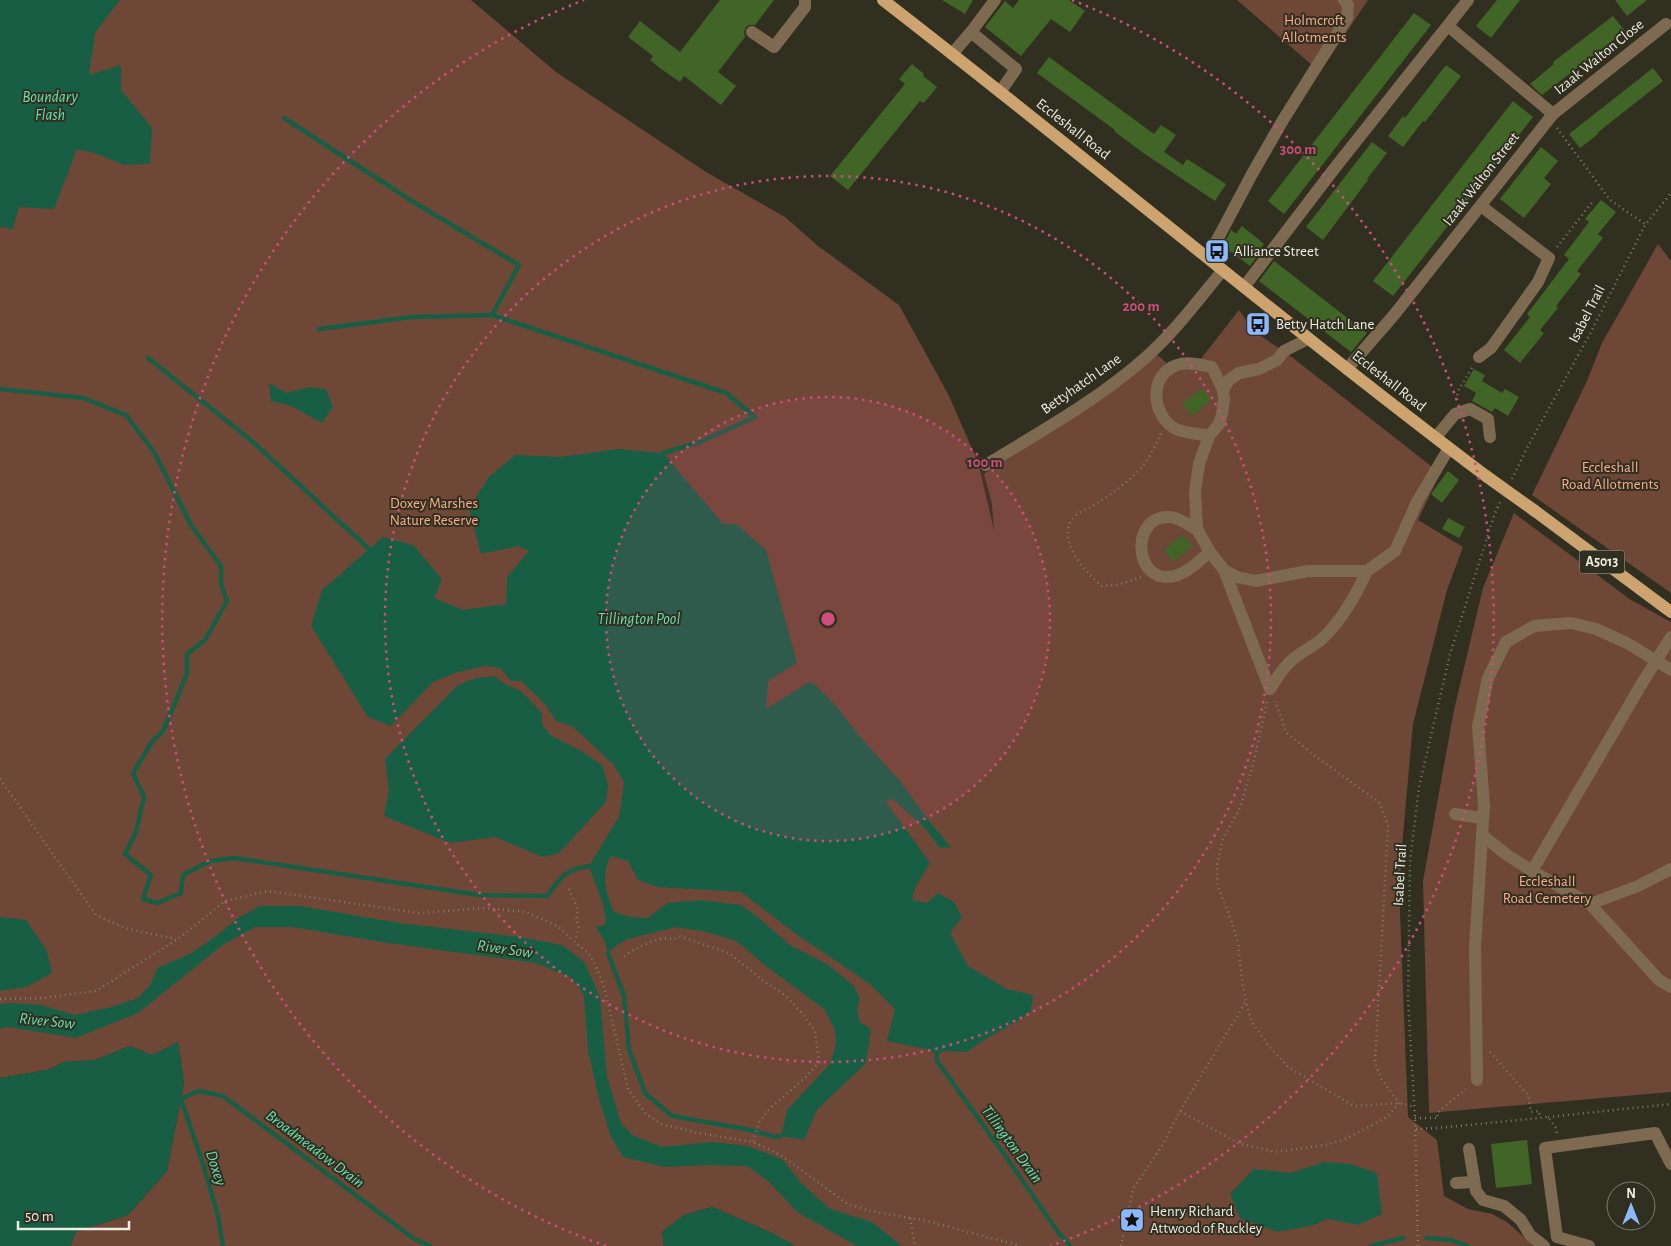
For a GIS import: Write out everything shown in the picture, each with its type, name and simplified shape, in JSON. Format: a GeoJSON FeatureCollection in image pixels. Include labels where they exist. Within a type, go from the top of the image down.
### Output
{"type":"FeatureCollection","features":[{"type":"Feature","properties":{"kind":"main road","name":"Eccleshall Road"},"geometry":{"type":"LineString","coordinates":[[883,0],[1208,257],[1308,339],[1486,476],[1671,612]]}},
{"type":"Feature","properties":{"kind":"street"},"geometry":{"type":"LineString","coordinates":[[752,32],[774,47],[805,7],[805,0]]}},
{"type":"Feature","properties":{"kind":"street"},"geometry":{"type":"LineString","coordinates":[[952,54],[995,0]]}},
{"type":"Feature","properties":{"kind":"street"},"geometry":{"type":"LineString","coordinates":[[1208,257],[1261,159],[1347,18],[1348,5],[1344,0]]}},
{"type":"Feature","properties":{"kind":"street"},"geometry":{"type":"LineString","coordinates":[[1244,287],[1334,169],[1468,0]]}},
{"type":"Feature","properties":{"kind":"street","name":"Izaak Walton Close"},"geometry":{"type":"LineString","coordinates":[[1553,114],[1666,24]]}},
{"type":"Feature","properties":{"kind":"street"},"geometry":{"type":"LineString","coordinates":[[1448,26],[1553,114]]}},
{"type":"Feature","properties":{"kind":"street"},"geometry":{"type":"LineString","coordinates":[[971,32],[1016,69],[1000,92]]}},
{"type":"Feature","properties":{"kind":"street","name":"Izaak Walton Street"},"geometry":{"type":"LineString","coordinates":[[1347,369],[1394,315],[1553,114]]}},
{"type":"Feature","properties":{"kind":"street"},"geometry":{"type":"LineString","coordinates":[[1479,357],[1491,348],[1538,282],[1549,258],[1481,206]]}},
{"type":"Feature","properties":{"kind":"street","name":"Bettyhatch Lane"},"geometry":{"type":"LineString","coordinates":[[986,465],[1107,390],[1146,358],[1167,337],[1223,270]]}},
{"type":"Feature","properties":{"kind":"street"},"geometry":{"type":"LineString","coordinates":[[1223,390],[1229,380],[1239,373],[1259,369],[1277,360],[1284,351],[1308,339]]}},
{"type":"Feature","properties":{"kind":"street"},"geometry":{"type":"LineString","coordinates":[[1209,436],[1182,432],[1166,423],[1158,405],[1156,394],[1158,381],[1167,371],[1177,365],[1188,364],[1212,367],[1223,390],[1224,400],[1219,424],[1209,436],[1196,477],[1195,498],[1198,529],[1210,552],[1224,570],[1270,689]]}},
{"type":"Feature","properties":{"kind":"street"},"geometry":{"type":"LineString","coordinates":[[1436,438],[1455,414],[1470,409],[1488,420],[1490,437]]}},
{"type":"Feature","properties":{"kind":"street"},"geometry":{"type":"LineString","coordinates":[[1270,689],[1292,660],[1321,640],[1332,629],[1358,591],[1367,571],[1395,551],[1417,502],[1449,448]]}},
{"type":"Feature","properties":{"kind":"street"},"geometry":{"type":"LineString","coordinates":[[1198,529],[1189,526],[1177,518],[1169,517],[1153,522],[1147,527],[1142,537],[1141,545],[1148,569],[1153,573],[1169,577],[1179,574],[1210,552]]}},
{"type":"Feature","properties":{"kind":"street"},"geometry":{"type":"LineString","coordinates":[[1224,570],[1237,577],[1256,581],[1308,571],[1367,571]]}},
{"type":"Feature","properties":{"kind":"street"},"geometry":{"type":"LineString","coordinates":[[1477,1080],[1475,947],[1484,805],[1478,726],[1488,678],[1506,642],[1534,626],[1571,623],[1596,629],[1627,643],[1671,670]]}},
{"type":"Feature","properties":{"kind":"street"},"geometry":{"type":"LineString","coordinates":[[1532,871],[1671,636]]}},
{"type":"Feature","properties":{"kind":"street"},"geometry":{"type":"LineString","coordinates":[[1455,814],[1482,818]]}},
{"type":"Feature","properties":{"kind":"street"},"geometry":{"type":"LineString","coordinates":[[1482,835],[1507,855],[1532,871],[1590,904],[1659,980],[1671,987]]}},
{"type":"Feature","properties":{"kind":"street"},"geometry":{"type":"LineString","coordinates":[[1590,904],[1638,886],[1671,869]]}},
{"type":"Feature","properties":{"kind":"street"},"geometry":{"type":"LineString","coordinates":[[1589,1246],[1557,1237],[1546,1148],[1655,1133],[1671,1164]]}},
{"type":"Feature","properties":{"kind":"street"},"geometry":{"type":"LineString","coordinates":[[1469,1149],[1476,1191],[1483,1200],[1504,1206],[1521,1220],[1530,1236],[1544,1246]]}},
{"type":"Feature","properties":{"kind":"street"},"geometry":{"type":"LineString","coordinates":[[1456,1183],[1473,1182]]}},
{"type":"Feature","properties":{"kind":"path"},"geometry":{"type":"LineString","coordinates":[[1553,114],[1557,127],[1610,200],[1645,225]]}},
{"type":"Feature","properties":{"kind":"path","name":"Isabel Trail"},"geometry":{"type":"LineString","coordinates":[[1527,448],[1591,332],[1645,225],[1671,193]]}},
{"type":"Feature","properties":{"kind":"path"},"geometry":{"type":"LineString","coordinates":[[1549,258],[1593,201]]}},
{"type":"Feature","properties":{"kind":"path"},"geometry":{"type":"LineString","coordinates":[[1455,414],[1458,391],[1479,357]]}},
{"type":"Feature","properties":{"kind":"path"},"geometry":{"type":"LineString","coordinates":[[1148,569],[1140,578],[1121,584],[1102,586],[1078,563],[1070,542],[1069,529],[1072,520],[1077,514],[1112,493],[1143,466],[1152,454],[1166,423]]}},
{"type":"Feature","properties":{"kind":"path","name":"Isabel Trail"},"geometry":{"type":"LineString","coordinates":[[1418,1246],[1416,1129],[1408,999],[1410,862],[1419,787],[1450,654],[1494,516]]}},
{"type":"Feature","properties":{"kind":"path"},"geometry":{"type":"LineString","coordinates":[[1270,689],[1253,765],[1239,810],[1224,838],[1217,865],[1218,887],[1238,943],[1243,988],[1251,1021],[1268,1045],[1288,1067],[1354,1106],[1399,1103],[1415,1107]]}},
{"type":"Feature","properties":{"kind":"path"},"geometry":{"type":"LineString","coordinates":[[1270,689],[1286,732],[1311,753],[1380,803],[1388,825],[1375,1063],[1382,1080],[1399,1103]]}},
{"type":"Feature","properties":{"kind":"path"},"geometry":{"type":"LineString","coordinates":[[0,779],[96,915],[128,929],[178,939]]}},
{"type":"Feature","properties":{"kind":"path"},"geometry":{"type":"LineString","coordinates":[[569,889],[578,910],[576,918],[579,928],[575,940]]}},
{"type":"Feature","properties":{"kind":"path"},"geometry":{"type":"LineString","coordinates":[[0,999],[42,998],[96,991],[178,939],[225,901],[268,891],[419,913],[485,908],[526,912],[557,926],[591,956],[604,986],[628,1089],[645,1113],[661,1124],[699,1133],[753,1142],[779,1154],[848,1204],[870,1211],[936,1223],[1021,1246]]}},
{"type":"Feature","properties":{"kind":"path"},"geometry":{"type":"LineString","coordinates":[[624,956],[661,938],[672,940],[679,936],[729,953],[786,996],[815,1031],[819,1062],[759,1122],[753,1142]]}},
{"type":"Feature","properties":{"kind":"path"},"geometry":{"type":"LineString","coordinates":[[1121,1246],[1133,1189],[1163,1144],[1180,1111],[1246,1000]]}},
{"type":"Feature","properties":{"kind":"path"},"geometry":{"type":"LineString","coordinates":[[1477,1037],[1528,1095],[1531,1112],[1540,1111],[1540,1118]]}},
{"type":"Feature","properties":{"kind":"path"},"geometry":{"type":"LineString","coordinates":[[1415,1118],[1438,1118],[1437,1113],[1477,1080]]}},
{"type":"Feature","properties":{"kind":"path"},"geometry":{"type":"LineString","coordinates":[[1180,1111],[1238,1143],[1275,1152],[1325,1146],[1356,1134],[1387,1117],[1399,1103]]}},
{"type":"Feature","properties":{"kind":"path"},"geometry":{"type":"LineString","coordinates":[[1416,1129],[1671,1104]]}},
{"type":"Feature","properties":{"kind":"path"},"geometry":{"type":"LineString","coordinates":[[1548,1117],[1556,1128],[1559,1146]]}},
{"type":"Feature","properties":{"kind":"path"},"geometry":{"type":"LineString","coordinates":[[910,1218],[915,1246]]}},
{"type":"Feature","properties":{"kind":"green space","name":"Doxey Marshes Nature Reserve"},"geometry":{"type":"Polygon","coordinates":[[[0,0],[471,0],[556,72],[706,172],[785,217],[818,246],[899,305],[948,394],[978,462],[994,530],[992,504],[984,474],[1104,396],[1156,354],[1169,365],[1200,360],[1239,310],[1253,329],[1264,338],[1284,351],[1440,473],[1418,520],[1463,547],[1447,590],[1413,724],[1401,858],[1400,913],[1408,1117],[1437,1140],[1444,1196],[1468,1209],[1492,1214],[1507,1222],[1534,1246],[795,1246],[770,1232],[712,1207],[684,1215],[662,1232],[664,1246],[70,1246],[76,1232],[128,1215],[167,1171],[184,1083],[178,1042],[152,1055],[130,1046],[95,1060],[65,1062],[47,1070],[0,1078],[0,0]]]}},
{"type":"Feature","properties":{"kind":"green space","name":"Holmcroft Allotments"},"geometry":{"type":"Polygon","coordinates":[[[1237,0],[1368,0],[1320,72],[1237,0]]]}},
{"type":"Feature","properties":{"kind":"green space","name":"Eccleshall Road Allotments"},"geometry":{"type":"Polygon","coordinates":[[[1658,244],[1671,261],[1671,593],[1532,495],[1587,381],[1602,343],[1658,244]]]}},
{"type":"Feature","properties":{"kind":"green space","name":"Eccleshall Road Cemetery"},"geometry":{"type":"Polygon","coordinates":[[[1514,513],[1631,600],[1671,622],[1671,1092],[1429,1113],[1423,881],[1454,710],[1483,588],[1514,513]]]}},
{"type":"Feature","properties":{"kind":"water","name":"Boundary Flash"},"geometry":{"type":"Polygon","coordinates":[[[0,0],[120,0],[95,33],[89,75],[121,65],[121,90],[152,128],[150,164],[124,165],[94,153],[77,149],[54,209],[19,207],[13,229],[0,227],[0,0]]]}},
{"type":"Feature","properties":{"kind":"water"},"geometry":{"type":"Polygon","coordinates":[[[269,383],[286,393],[310,387],[326,389],[333,407],[322,423],[291,406],[271,401],[269,383]]]}},
{"type":"Feature","properties":{"kind":"water","name":"Tillington Pool"},"geometry":{"type":"Polygon","coordinates":[[[618,449],[663,453],[723,524],[736,524],[766,550],[797,663],[768,681],[766,709],[811,681],[837,707],[861,738],[901,782],[928,820],[951,847],[940,848],[925,828],[891,798],[886,802],[930,863],[915,888],[912,900],[927,903],[938,893],[954,902],[962,917],[950,933],[968,966],[1007,989],[1033,995],[1031,1011],[967,1052],[944,1051],[937,1055],[930,1050],[887,1041],[895,1009],[870,984],[796,934],[741,892],[657,887],[638,880],[628,861],[611,856],[606,871],[605,884],[614,912],[629,917],[648,918],[667,903],[701,900],[741,905],[790,945],[827,964],[853,985],[860,998],[857,1009],[860,1022],[871,1029],[866,1063],[817,1110],[804,1140],[781,1136],[787,1110],[830,1064],[836,1044],[835,1030],[824,1009],[736,941],[707,932],[676,927],[628,939],[608,953],[605,942],[596,927],[606,924],[603,904],[589,866],[619,817],[624,782],[613,764],[572,726],[556,721],[545,704],[521,681],[511,681],[500,668],[485,666],[458,672],[433,682],[391,726],[368,717],[311,626],[322,590],[383,537],[413,545],[442,579],[434,598],[463,610],[506,604],[507,577],[529,551],[519,546],[481,554],[469,508],[489,477],[515,455],[560,457],[618,449]]]}},
{"type":"Feature","properties":{"kind":"water"},"geometry":{"type":"Polygon","coordinates":[[[495,676],[503,683],[522,692],[542,713],[542,724],[550,735],[583,752],[603,766],[608,786],[606,802],[559,853],[543,857],[495,837],[450,843],[384,816],[389,790],[385,759],[458,685],[476,678],[495,676]]]}},
{"type":"Feature","properties":{"kind":"water","name":"River Sow"},"geometry":{"type":"Polygon","coordinates":[[[260,906],[300,906],[399,923],[519,937],[562,945],[585,963],[600,997],[607,1077],[621,1123],[632,1135],[662,1147],[711,1142],[747,1146],[774,1156],[783,1160],[801,1183],[830,1209],[872,1222],[902,1246],[857,1246],[797,1212],[769,1182],[747,1166],[665,1167],[623,1157],[611,1137],[599,1099],[588,1050],[584,995],[570,977],[536,963],[388,943],[292,927],[256,927],[224,944],[138,1013],[76,1038],[8,1027],[0,1029],[0,1004],[41,1005],[74,1015],[112,1007],[138,998],[151,984],[157,968],[190,954],[238,918],[260,906]]]}},
{"type":"Feature","properties":{"kind":"water"},"geometry":{"type":"Polygon","coordinates":[[[0,917],[26,920],[47,951],[52,973],[26,987],[0,991],[0,917]]]}},
{"type":"Feature","properties":{"kind":"water"},"geometry":{"type":"Polygon","coordinates":[[[178,1042],[184,1083],[167,1171],[128,1215],[76,1232],[70,1246],[0,1246],[0,1078],[47,1070],[65,1062],[95,1060],[130,1046],[152,1055],[178,1042]]]}},
{"type":"Feature","properties":{"kind":"water"},"geometry":{"type":"Polygon","coordinates":[[[1325,1162],[1350,1164],[1377,1173],[1382,1214],[1358,1225],[1328,1219],[1311,1226],[1277,1232],[1240,1218],[1230,1194],[1254,1169],[1290,1173],[1325,1162]]]}},
{"type":"Feature","properties":{"kind":"water"},"geometry":{"type":"Polygon","coordinates":[[[712,1207],[770,1232],[795,1246],[664,1246],[662,1232],[684,1215],[712,1207]]]}},
{"type":"Feature","properties":{"kind":"building"},"geometry":{"type":"Polygon","coordinates":[[[720,0],[774,0],[755,25],[746,27],[745,37],[718,72],[736,86],[721,105],[684,76],[680,82],[661,69],[650,60],[653,56],[628,37],[640,21],[680,52],[720,0]]]}},
{"type":"Feature","properties":{"kind":"building"},"geometry":{"type":"Polygon","coordinates":[[[942,0],[973,0],[965,14],[942,0]]]}},
{"type":"Feature","properties":{"kind":"building"},"geometry":{"type":"Polygon","coordinates":[[[1019,0],[1069,0],[1085,11],[1070,32],[1051,19],[1021,56],[985,27],[1005,1],[1013,8],[1019,0]]]}},
{"type":"Feature","properties":{"kind":"building"},"geometry":{"type":"Polygon","coordinates":[[[1497,0],[1520,0],[1491,38],[1476,26],[1497,0]]]}},
{"type":"Feature","properties":{"kind":"building"},"geometry":{"type":"Polygon","coordinates":[[[1615,0],[1647,0],[1627,16],[1615,0]]]}},
{"type":"Feature","properties":{"kind":"building"},"geometry":{"type":"Polygon","coordinates":[[[1414,13],[1431,25],[1284,214],[1268,201],[1414,13]]]}},
{"type":"Feature","properties":{"kind":"building"},"geometry":{"type":"Polygon","coordinates":[[[1613,16],[1625,31],[1542,95],[1530,84],[1554,64],[1553,62],[1613,16]]]}},
{"type":"Feature","properties":{"kind":"building"},"geometry":{"type":"Polygon","coordinates":[[[1049,57],[1154,134],[1161,125],[1176,135],[1164,152],[1183,165],[1187,159],[1226,184],[1215,201],[1142,152],[1037,73],[1049,57]]]}},
{"type":"Feature","properties":{"kind":"building"},"geometry":{"type":"Polygon","coordinates":[[[912,64],[937,87],[924,103],[920,101],[848,190],[830,176],[905,84],[899,79],[912,64]]]}},
{"type":"Feature","properties":{"kind":"building"},"geometry":{"type":"Polygon","coordinates":[[[1446,65],[1461,76],[1403,147],[1388,136],[1403,116],[1405,118],[1446,65]]]}},
{"type":"Feature","properties":{"kind":"building"},"geometry":{"type":"Polygon","coordinates":[[[1653,68],[1663,81],[1580,148],[1569,134],[1653,68]]]}},
{"type":"Feature","properties":{"kind":"building"},"geometry":{"type":"Polygon","coordinates":[[[1513,101],[1533,117],[1393,296],[1373,281],[1513,101]]]}},
{"type":"Feature","properties":{"kind":"building"},"geometry":{"type":"Polygon","coordinates":[[[1372,142],[1387,153],[1323,240],[1306,227],[1372,142]]]}},
{"type":"Feature","properties":{"kind":"building"},"geometry":{"type":"Polygon","coordinates":[[[1541,147],[1558,161],[1544,178],[1551,184],[1524,218],[1500,199],[1541,147]]]}},
{"type":"Feature","properties":{"kind":"building"},"geometry":{"type":"Polygon","coordinates":[[[1601,200],[1616,212],[1598,234],[1603,238],[1577,271],[1581,274],[1556,306],[1558,308],[1540,330],[1544,333],[1520,363],[1504,350],[1530,317],[1527,314],[1569,259],[1564,255],[1589,222],[1585,219],[1601,200]]]}},
{"type":"Feature","properties":{"kind":"building"},"geometry":{"type":"Polygon","coordinates":[[[1242,226],[1264,244],[1250,266],[1223,246],[1231,230],[1236,234],[1242,226]]]}},
{"type":"Feature","properties":{"kind":"building"},"geometry":{"type":"Polygon","coordinates":[[[1274,261],[1367,333],[1351,352],[1259,281],[1274,261]]]}},
{"type":"Feature","properties":{"kind":"building"},"geometry":{"type":"Polygon","coordinates":[[[1474,369],[1485,375],[1482,381],[1502,393],[1505,389],[1519,397],[1508,416],[1495,408],[1492,412],[1472,401],[1476,393],[1464,386],[1474,369]]]}},
{"type":"Feature","properties":{"kind":"building"},"geometry":{"type":"Polygon","coordinates":[[[1202,388],[1211,400],[1192,416],[1182,404],[1202,388]]]}},
{"type":"Feature","properties":{"kind":"building"},"geometry":{"type":"Polygon","coordinates":[[[1448,471],[1459,480],[1442,503],[1431,494],[1448,471]]]}},
{"type":"Feature","properties":{"kind":"building"},"geometry":{"type":"Polygon","coordinates":[[[1448,518],[1465,527],[1459,538],[1442,529],[1448,518]]]}},
{"type":"Feature","properties":{"kind":"building"},"geometry":{"type":"Polygon","coordinates":[[[1183,534],[1193,546],[1173,562],[1164,550],[1183,534]]]}},
{"type":"Feature","properties":{"kind":"building"},"geometry":{"type":"Polygon","coordinates":[[[1527,1140],[1532,1184],[1496,1188],[1491,1144],[1527,1140]]]}},
{"type":"Feature","properties":{"kind":"waterway"},"geometry":{"type":"LineString","coordinates":[[284,118],[415,203],[519,265],[492,315]]}},
{"type":"Feature","properties":{"kind":"waterway"},"geometry":{"type":"LineString","coordinates":[[319,329],[412,317],[492,315],[726,393],[755,417],[700,442],[663,453]]}},
{"type":"Feature","properties":{"kind":"waterway"},"geometry":{"type":"LineString","coordinates":[[148,358],[253,442],[369,549]]}},
{"type":"Feature","properties":{"kind":"waterway"},"geometry":{"type":"LineString","coordinates":[[0,389],[83,398],[126,415],[154,452],[191,525],[221,566],[221,584],[227,601],[205,640],[187,654],[187,673],[163,731],[152,742],[133,773],[144,797],[136,832],[125,854],[151,875],[143,899],[157,903],[181,893],[183,875],[210,861],[234,858],[479,895],[547,896],[564,875],[575,869],[589,866]]}},
{"type":"Feature","properties":{"kind":"waterway"},"geometry":{"type":"LineString","coordinates":[[608,953],[624,996],[629,1049],[645,1093],[672,1116],[750,1130],[775,1137],[781,1136]]}},
{"type":"Feature","properties":{"kind":"waterway","name":"Tillington Drain"},"geometry":{"type":"LineString","coordinates":[[937,1055],[937,1061],[1058,1232],[1070,1246]]}},
{"type":"Feature","properties":{"kind":"waterway","name":"Broadmeadow Drain"},"geometry":{"type":"LineString","coordinates":[[223,1246],[218,1216],[181,1099],[198,1091],[223,1096],[413,1238],[430,1246]]}},
{"type":"Feature","properties":{"kind":"waterway","name":"Tillington Drain"},"geometry":{"type":"LineString","coordinates":[[1371,1246],[1403,1238]]}},
{"type":"Feature","properties":{"kind":"waterway","name":"Tillington Drain"},"geometry":{"type":"LineString","coordinates":[[1426,1238],[1451,1240],[1467,1246]]}},
{"type":"Feature","properties":{"kind":"place","name":"Alliance Street"},"geometry":{"type":"Point","coordinates":[1217,251]}},
{"type":"Feature","properties":{"kind":"place","name":"Betty Hatch Lane"},"geometry":{"type":"Point","coordinates":[1258,324]}},
{"type":"Feature","properties":{"kind":"place","name":"Henry Richard Attwood of Ruckley"},"geometry":{"type":"Point","coordinates":[1132,1220]}},
{"type":"Feature","properties":{"kind":"water label","name":"Doxey"},"geometry":{"type":"Point","coordinates":[216,1168]}}]}
